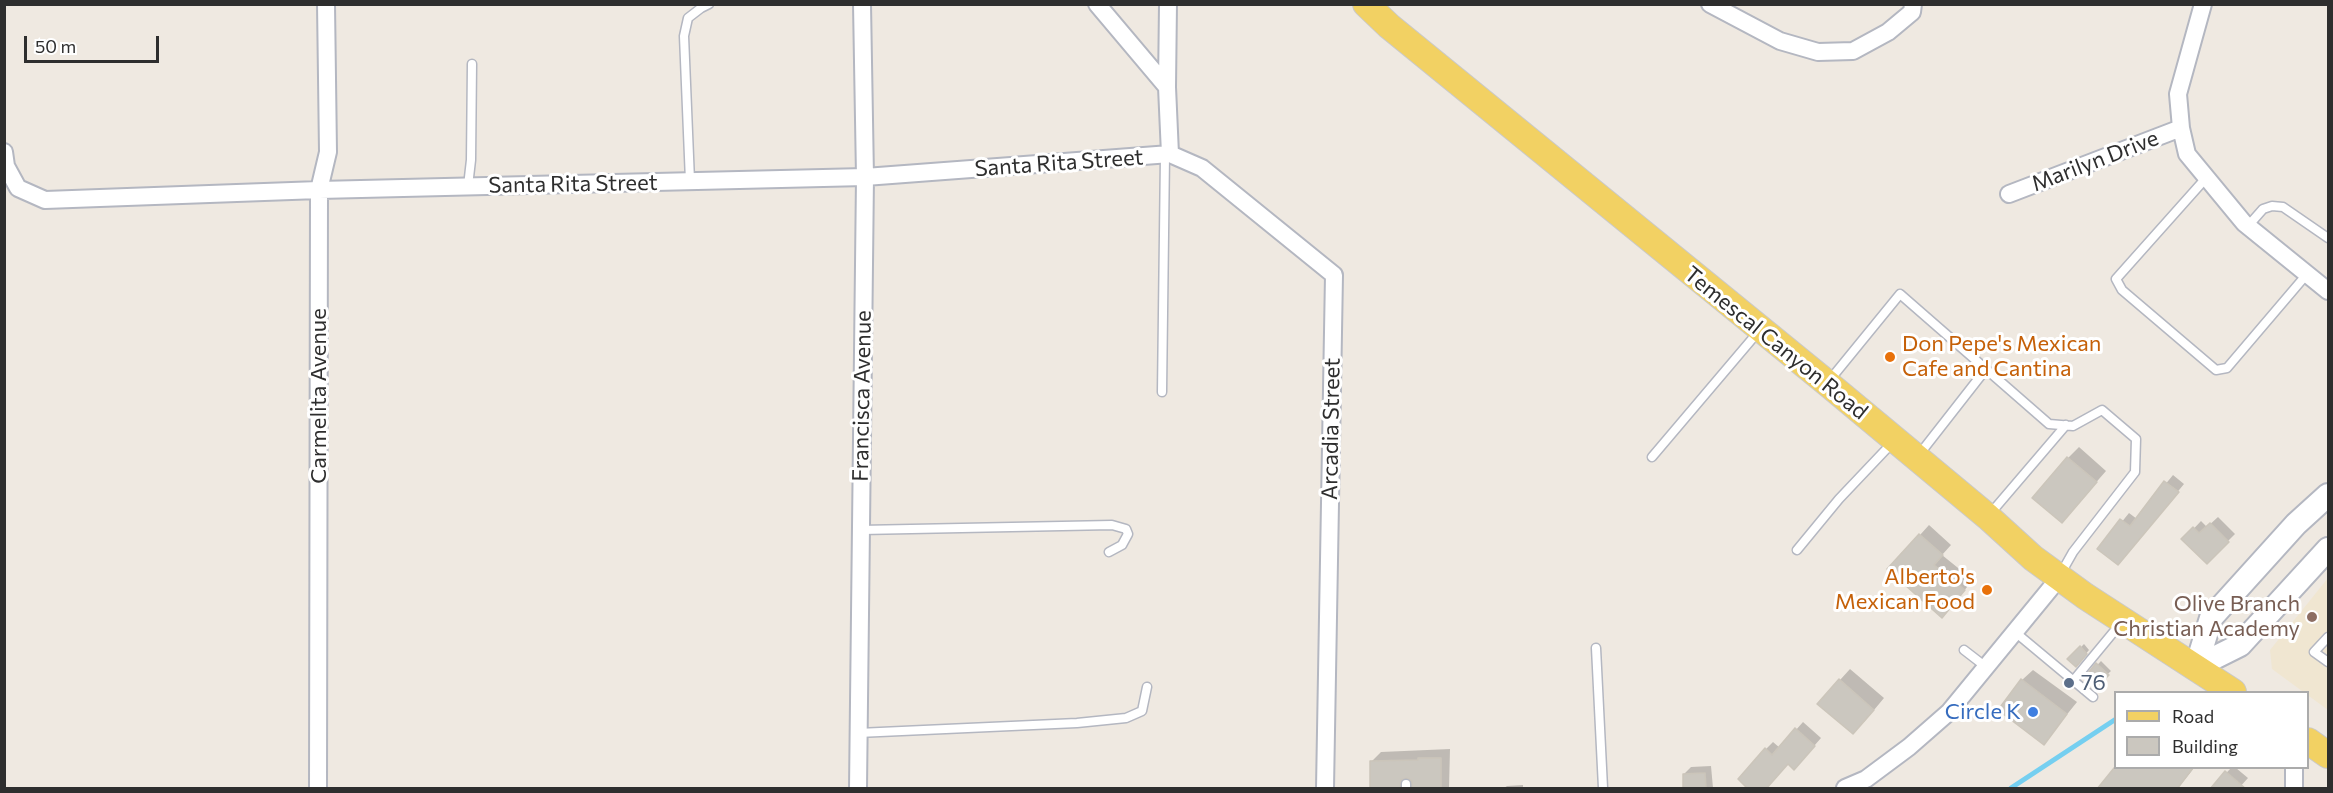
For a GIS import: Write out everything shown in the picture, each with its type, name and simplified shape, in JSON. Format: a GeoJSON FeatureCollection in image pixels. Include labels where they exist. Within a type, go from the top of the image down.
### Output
{"type":"FeatureCollection","features":[{"type":"Feature","properties":{"kind":"main road","name":"Temescal Canyon Road"},"geometry":{"type":"LineString","coordinates":[[1366,4],[1389,26],[1827,383],[2059,578],[2230,691]]}},
{"type":"Feature","properties":{"kind":"main road"},"geometry":{"type":"LineString","coordinates":[[2196,667],[2211,618],[2296,524],[2328,495]]}},
{"type":"Feature","properties":{"kind":"main road"},"geometry":{"type":"LineString","coordinates":[[2196,667],[2240,645],[2328,549]]}},
{"type":"Feature","properties":{"kind":"main road"},"geometry":{"type":"LineString","coordinates":[[2309,742],[2328,755]]}},
{"type":"Feature","properties":{"kind":"street","name":"Carmelita Avenue"},"geometry":{"type":"LineString","coordinates":[[318,789],[319,190],[328,152],[326,4]]}},
{"type":"Feature","properties":{"kind":"street","name":"Francisca Avenue"},"geometry":{"type":"LineString","coordinates":[[858,789],[865,177],[862,4]]}},
{"type":"Feature","properties":{"kind":"street"},"geometry":{"type":"LineString","coordinates":[[1097,4],[1167,87]]}},
{"type":"Feature","properties":{"kind":"street"},"geometry":{"type":"LineString","coordinates":[[1167,154],[1168,4]]}},
{"type":"Feature","properties":{"kind":"street"},"geometry":{"type":"LineString","coordinates":[[1710,4],[1780,41],[1818,52],[1853,51],[1888,32],[1912,12],[1913,4]]}},
{"type":"Feature","properties":{"kind":"street","name":"Marilyn Drive"},"geometry":{"type":"LineString","coordinates":[[2203,4],[2178,94],[2181,128],[2187,154],[2248,226],[2328,291]]}},
{"type":"Feature","properties":{"kind":"street","name":"Marilyn Drive"},"geometry":{"type":"LineString","coordinates":[[2009,194],[2181,128]]}},
{"type":"Feature","properties":{"kind":"street","name":"Santa Rita Street"},"geometry":{"type":"LineString","coordinates":[[4,152],[6,166],[18,188],[45,200],[319,190],[865,177],[1167,154]]}},
{"type":"Feature","properties":{"kind":"street","name":"Arcadia Street"},"geometry":{"type":"LineString","coordinates":[[1167,154],[1202,168],[1334,275],[1325,789]]}},
{"type":"Feature","properties":{"kind":"street"},"geometry":{"type":"LineString","coordinates":[[1845,789],[1866,779],[1909,747],[1948,712],[2059,578]]}},
{"type":"Feature","properties":{"kind":"street"},"geometry":{"type":"LineString","coordinates":[[2294,769],[2294,789]]}},
{"type":"Feature","properties":{"kind":"lane"},"geometry":{"type":"LineString","coordinates":[[690,181],[684,36],[688,18],[710,4]]}},
{"type":"Feature","properties":{"kind":"lane"},"geometry":{"type":"LineString","coordinates":[[468,186],[471,160],[472,64]]}},
{"type":"Feature","properties":{"kind":"lane"},"geometry":{"type":"LineString","coordinates":[[1162,392],[1167,154]]}},
{"type":"Feature","properties":{"kind":"lane"},"geometry":{"type":"LineString","coordinates":[[2206,178],[2116,279],[2122,290],[2216,370],[2228,368],[2307,274]]}},
{"type":"Feature","properties":{"kind":"lane"},"geometry":{"type":"LineString","coordinates":[[2248,226],[2263,209],[2272,206],[2283,207],[2328,238]]}},
{"type":"Feature","properties":{"kind":"lane"},"geometry":{"type":"LineString","coordinates":[[1827,383],[1900,294],[2049,424],[2073,426],[2102,410],[2136,439],[2135,472],[2073,552],[2059,578]]}},
{"type":"Feature","properties":{"kind":"lane"},"geometry":{"type":"LineString","coordinates":[[1652,457],[1761,329]]}},
{"type":"Feature","properties":{"kind":"lane"},"geometry":{"type":"LineString","coordinates":[[1916,458],[1986,369]]}},
{"type":"Feature","properties":{"kind":"lane"},"geometry":{"type":"LineString","coordinates":[[1988,517],[2066,425]]}},
{"type":"Feature","properties":{"kind":"lane"},"geometry":{"type":"LineString","coordinates":[[1797,550],[1839,499],[1894,440]]}},
{"type":"Feature","properties":{"kind":"lane"},"geometry":{"type":"LineString","coordinates":[[861,530],[1112,525],[1126,529],[1128,534],[1122,545],[1109,552]]}},
{"type":"Feature","properties":{"kind":"lane"},"geometry":{"type":"LineString","coordinates":[[2073,681],[2123,621]]}},
{"type":"Feature","properties":{"kind":"lane"},"geometry":{"type":"LineString","coordinates":[[2014,632],[2093,697]]}},
{"type":"Feature","properties":{"kind":"lane"},"geometry":{"type":"LineString","coordinates":[[2328,638],[2314,652],[2328,662]]}},
{"type":"Feature","properties":{"kind":"lane"},"geometry":{"type":"LineString","coordinates":[[1596,648],[1602,789]]}},
{"type":"Feature","properties":{"kind":"lane"},"geometry":{"type":"LineString","coordinates":[[1964,650],[1986,667]]}},
{"type":"Feature","properties":{"kind":"lane"},"geometry":{"type":"LineString","coordinates":[[858,733],[1077,723],[1126,718],[1142,711],[1147,687]]}},
{"type":"Feature","properties":{"kind":"shaded area","name":"Olive Branch Christian Academy"},"geometry":{"type":"Polygon","coordinates":[[[2328,578],[2328,710],[2309,696],[2309,691],[2302,691],[2272,669],[2270,650],[2328,578]]]}},
{"type":"Feature","properties":{"kind":"building"},"geometry":{"type":"Polygon","coordinates":[[[2067,457],[2097,482],[2062,523],[2032,498],[2067,457]]]}},
{"type":"Feature","properties":{"kind":"building"},"geometry":{"type":"Polygon","coordinates":[[[2164,481],[2179,492],[2118,565],[2097,549],[2120,519],[2130,526],[2164,481]]]}},
{"type":"Feature","properties":{"kind":"building"},"geometry":{"type":"Polygon","coordinates":[[[2210,523],[2229,542],[2207,564],[2181,539],[2193,527],[2199,533],[2210,523]]]}},
{"type":"Feature","properties":{"kind":"building"},"geometry":{"type":"Polygon","coordinates":[[[1919,534],[1943,555],[1934,565],[1965,590],[1942,618],[1887,569],[1919,534]]]}},
{"type":"Feature","properties":{"kind":"building"},"geometry":{"type":"Polygon","coordinates":[[[2080,646],[2087,654],[2076,667],[2067,659],[2080,646]]]}},
{"type":"Feature","properties":{"kind":"building"},"geometry":{"type":"Polygon","coordinates":[[[2096,663],[2109,675],[2096,688],[2085,677],[2096,663]]]}},
{"type":"Feature","properties":{"kind":"building"},"geometry":{"type":"Polygon","coordinates":[[[1839,679],[1874,710],[1853,734],[1817,704],[1839,679]]]}},
{"type":"Feature","properties":{"kind":"building","name":"Circle K"},"geometry":{"type":"Polygon","coordinates":[[[2021,679],[2067,714],[2044,745],[1998,710],[2021,679]]]}},
{"type":"Feature","properties":{"kind":"building"},"geometry":{"type":"Polygon","coordinates":[[[1795,728],[1815,746],[1794,770],[1788,764],[1766,789],[1748,789],[1738,779],[1765,748],[1772,755],[1795,728]]]}},
{"type":"Feature","properties":{"kind":"building"},"geometry":{"type":"Polygon","coordinates":[[[1418,758],[1441,758],[1441,789],[1412,789],[1412,781],[1407,778],[1401,780],[1400,789],[1370,789],[1370,761],[1418,760],[1418,758]]]}},
{"type":"Feature","properties":{"kind":"building"},"geometry":{"type":"Polygon","coordinates":[[[2114,768],[2192,769],[2177,789],[2097,789],[2114,768]]]}},
{"type":"Feature","properties":{"kind":"building"},"geometry":{"type":"Polygon","coordinates":[[[2225,771],[2246,789],[2210,789],[2225,771]]]}},
{"type":"Feature","properties":{"kind":"building"},"geometry":{"type":"Polygon","coordinates":[[[1705,773],[1706,789],[1683,789],[1683,774],[1705,773]]]}},
{"type":"Feature","properties":{"kind":"waterway"},"geometry":{"type":"LineString","coordinates":[[2011,788],[2114,720]]}},
{"type":"Feature","properties":{"kind":"place","name":"Don Pepe's Mexican Cafe and Cantina"},"geometry":{"type":"Point","coordinates":[1890,357]}},
{"type":"Feature","properties":{"kind":"place","name":"Alberto's Mexican Food"},"geometry":{"type":"Point","coordinates":[1987,590]}},
{"type":"Feature","properties":{"kind":"place","name":"Olive Branch Christian Academy"},"geometry":{"type":"Point","coordinates":[2312,617]}},
{"type":"Feature","properties":{"kind":"place","name":"76"},"geometry":{"type":"Point","coordinates":[2069,683]}},
{"type":"Feature","properties":{"kind":"place","name":"Circle K"},"geometry":{"type":"Point","coordinates":[2033,712]}}]}
